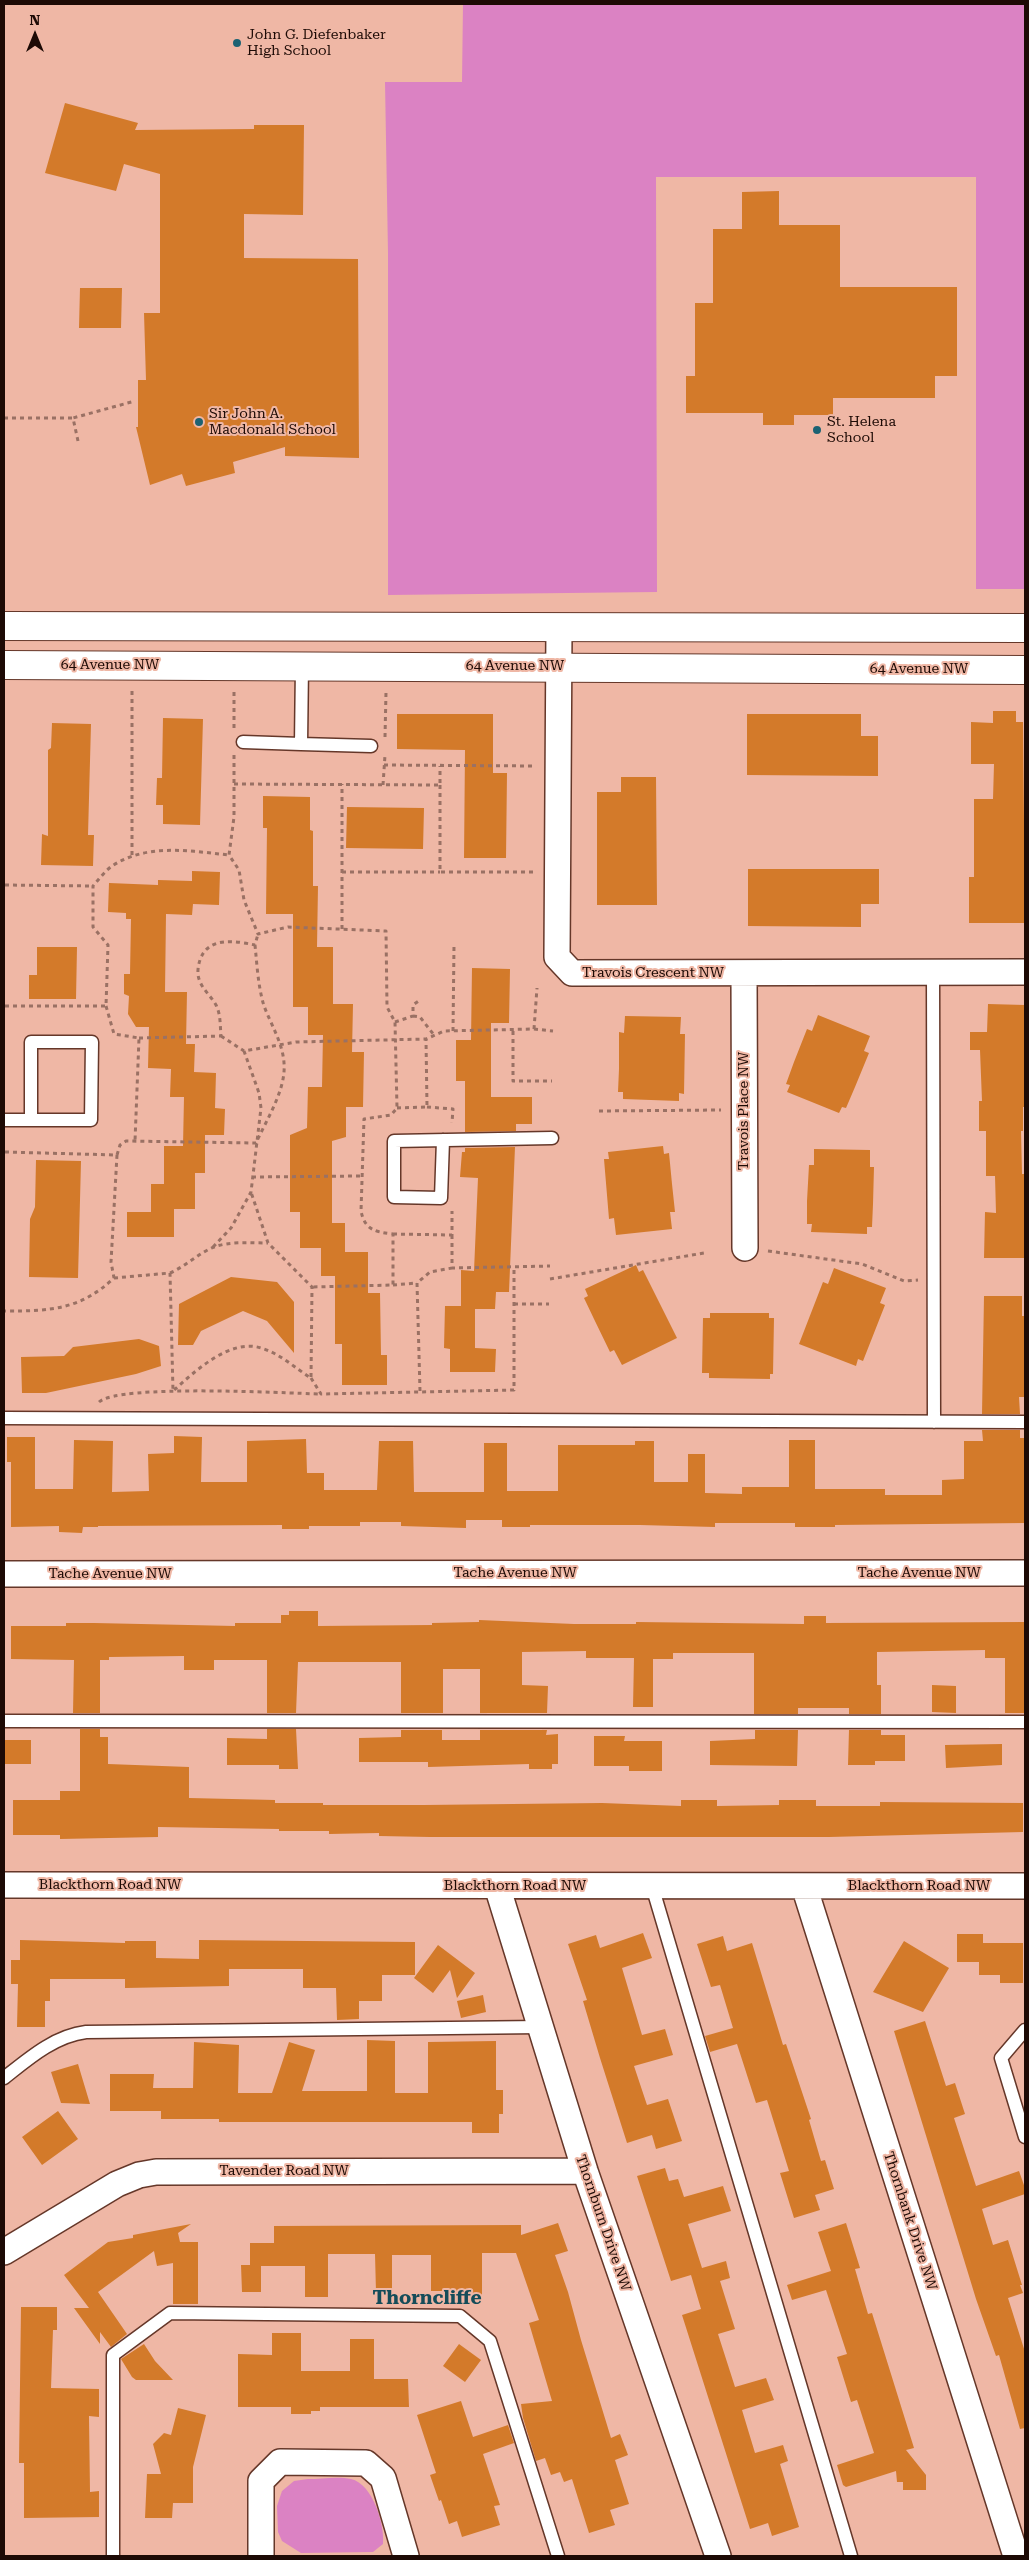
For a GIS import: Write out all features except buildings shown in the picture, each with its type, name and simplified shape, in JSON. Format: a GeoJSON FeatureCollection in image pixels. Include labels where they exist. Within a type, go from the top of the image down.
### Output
{"type":"FeatureCollection","features":[{"type":"Feature","properties":{"kind":"main road"},"geometry":{"type":"LineString","coordinates":[[4,626],[1025,628]]}},
{"type":"Feature","properties":{"kind":"main road","name":"64 Avenue NW"},"geometry":{"type":"LineString","coordinates":[[4,665],[559,666],[1025,670]]}},
{"type":"Feature","properties":{"kind":"street","name":"Travois Crescent NW"},"geometry":{"type":"LineString","coordinates":[[559,627],[557,957],[572,973],[1025,972]]}},
{"type":"Feature","properties":{"kind":"street","name":"Travois Place NW"},"geometry":{"type":"LineString","coordinates":[[744,974],[745,1248]]}},
{"type":"Feature","properties":{"kind":"street","name":"Tache Avenue NW"},"geometry":{"type":"LineString","coordinates":[[4,1574],[1025,1573]]}},
{"type":"Feature","properties":{"kind":"street","name":"Blackthorn Road NW"},"geometry":{"type":"LineString","coordinates":[[4,1885],[1025,1886]]}},
{"type":"Feature","properties":{"kind":"street","name":"Thornburn Drive NW"},"geometry":{"type":"LineString","coordinates":[[498,1886],[584,2170],[718,2556]]}},
{"type":"Feature","properties":{"kind":"street","name":"Thornbank Drive NW"},"geometry":{"type":"LineString","coordinates":[[804,1886],[1016,2556]]}},
{"type":"Feature","properties":{"kind":"street","name":"Tavender Road NW"},"geometry":{"type":"LineString","coordinates":[[4,2252],[117,2184],[139,2175],[156,2172],[584,2170]]}},
{"type":"Feature","properties":{"kind":"street"},"geometry":{"type":"LineString","coordinates":[[261,2556],[261,2481],[280,2462],[366,2463],[383,2478],[406,2556]]}},
{"type":"Feature","properties":{"kind":"lane"},"geometry":{"type":"LineString","coordinates":[[302,665],[302,744]]}},
{"type":"Feature","properties":{"kind":"lane"},"geometry":{"type":"LineString","coordinates":[[237,742],[371,746]]}},
{"type":"Feature","properties":{"kind":"lane"},"geometry":{"type":"LineString","coordinates":[[933,973],[934,1422]]}},
{"type":"Feature","properties":{"kind":"lane"},"geometry":{"type":"LineString","coordinates":[[4,1120],[31,1120],[92,1120],[92,1042],[31,1042],[31,1120]]}},
{"type":"Feature","properties":{"kind":"lane"},"geometry":{"type":"LineString","coordinates":[[443,1140],[441,1198],[394,1197],[394,1141],[443,1140],[552,1138]]}},
{"type":"Feature","properties":{"kind":"lane"},"geometry":{"type":"LineString","coordinates":[[4,1418],[1025,1422]]}},
{"type":"Feature","properties":{"kind":"lane"},"geometry":{"type":"LineString","coordinates":[[4,1721],[1025,1722]]}},
{"type":"Feature","properties":{"kind":"lane"},"geometry":{"type":"LineString","coordinates":[[652,1886],[851,2556]]}},
{"type":"Feature","properties":{"kind":"lane"},"geometry":{"type":"LineString","coordinates":[[4,2078],[28,2058],[62,2038],[86,2032],[541,2027]]}},
{"type":"Feature","properties":{"kind":"lane"},"geometry":{"type":"LineString","coordinates":[[1025,2030],[1001,2058],[1025,2137]]}},
{"type":"Feature","properties":{"kind":"lane"},"geometry":{"type":"LineString","coordinates":[[113,2556],[113,2355],[170,2313],[460,2316],[490,2341],[558,2556]]}},
{"type":"Feature","properties":{"kind":"path"},"geometry":{"type":"LineString","coordinates":[[4,418],[73,418],[135,401]]}},
{"type":"Feature","properties":{"kind":"path"},"geometry":{"type":"LineString","coordinates":[[73,418],[78,441]]}},
{"type":"Feature","properties":{"kind":"path"},"geometry":{"type":"LineString","coordinates":[[132,691],[132,855]]}},
{"type":"Feature","properties":{"kind":"path"},"geometry":{"type":"LineString","coordinates":[[234,692],[237,742],[234,817],[229,855],[239,870],[244,900],[258,934],[255,945],[264,1006],[280,1043],[284,1070],[282,1085],[256,1143]]}},
{"type":"Feature","properties":{"kind":"path"},"geometry":{"type":"LineString","coordinates":[[384,765],[540,766]]}},
{"type":"Feature","properties":{"kind":"path"},"geometry":{"type":"LineString","coordinates":[[440,766],[440,872]]}},
{"type":"Feature","properties":{"kind":"path"},"geometry":{"type":"LineString","coordinates":[[234,784],[440,785]]}},
{"type":"Feature","properties":{"kind":"path"},"geometry":{"type":"LineString","coordinates":[[342,784],[342,929]]}},
{"type":"Feature","properties":{"kind":"path"},"geometry":{"type":"LineString","coordinates":[[229,855],[164,850],[132,855],[110,867],[93,886],[93,927],[108,945],[106,1006],[114,1034],[138,1038],[221,1036],[244,1051],[259,1093],[261,1108],[251,1192],[268,1244],[312,1286],[393,1286],[417,1282],[430,1272],[452,1268],[550,1266]]}},
{"type":"Feature","properties":{"kind":"path"},"geometry":{"type":"LineString","coordinates":[[342,872],[539,872]]}},
{"type":"Feature","properties":{"kind":"path"},"geometry":{"type":"LineString","coordinates":[[5,885],[93,886]]}},
{"type":"Feature","properties":{"kind":"path"},"geometry":{"type":"LineString","coordinates":[[258,934],[288,927],[386,931],[387,1007],[395,1022],[397,1108],[391,1115],[364,1119],[361,1176],[363,1220],[369,1228],[377,1232],[393,1234],[393,1286]]}},
{"type":"Feature","properties":{"kind":"path"},"geometry":{"type":"LineString","coordinates":[[221,1036],[220,1014],[199,978],[198,967],[201,957],[205,949],[215,944],[229,941],[255,945]]}},
{"type":"Feature","properties":{"kind":"path"},"geometry":{"type":"LineString","coordinates":[[453,1031],[454,945]]}},
{"type":"Feature","properties":{"kind":"path"},"geometry":{"type":"LineString","coordinates":[[534,1029],[537,988]]}},
{"type":"Feature","properties":{"kind":"path"},"geometry":{"type":"LineString","coordinates":[[413,1016],[413,1006],[420,1000]]}},
{"type":"Feature","properties":{"kind":"path"},"geometry":{"type":"LineString","coordinates":[[5,1006],[106,1006]]}},
{"type":"Feature","properties":{"kind":"path"},"geometry":{"type":"LineString","coordinates":[[395,1022],[413,1016],[420,1017],[434,1035]]}},
{"type":"Feature","properties":{"kind":"path"},"geometry":{"type":"LineString","coordinates":[[244,1051],[280,1043],[426,1039],[444,1031],[513,1031],[534,1029],[553,1031]]}},
{"type":"Feature","properties":{"kind":"path"},"geometry":{"type":"LineString","coordinates":[[513,1031],[513,1081],[552,1081]]}},
{"type":"Feature","properties":{"kind":"path"},"geometry":{"type":"LineString","coordinates":[[135,1141],[138,1038]]}},
{"type":"Feature","properties":{"kind":"path"},"geometry":{"type":"LineString","coordinates":[[397,1108],[427,1107],[426,1039]]}},
{"type":"Feature","properties":{"kind":"path"},"geometry":{"type":"LineString","coordinates":[[599,1111],[726,1110]]}},
{"type":"Feature","properties":{"kind":"path"},"geometry":{"type":"LineString","coordinates":[[114,1278],[111,1262],[116,1155],[120,1145],[126,1141],[256,1143]]}},
{"type":"Feature","properties":{"kind":"path"},"geometry":{"type":"LineString","coordinates":[[5,1152],[116,1155]]}},
{"type":"Feature","properties":{"kind":"path"},"geometry":{"type":"LineString","coordinates":[[252,1177],[361,1176]]}},
{"type":"Feature","properties":{"kind":"path"},"geometry":{"type":"LineString","coordinates":[[5,1311],[40,1311],[78,1304],[98,1292],[114,1278],[170,1273],[182,1268],[213,1248],[231,1228],[251,1192]]}},
{"type":"Feature","properties":{"kind":"path"},"geometry":{"type":"LineString","coordinates":[[452,1236],[452,1268]]}},
{"type":"Feature","properties":{"kind":"path"},"geometry":{"type":"LineString","coordinates":[[213,1248],[237,1244],[268,1244]]}},
{"type":"Feature","properties":{"kind":"path"},"geometry":{"type":"LineString","coordinates":[[745,1248],[862,1264],[904,1281],[933,1280]]}},
{"type":"Feature","properties":{"kind":"path"},"geometry":{"type":"LineString","coordinates":[[550,1279],[704,1253]]}},
{"type":"Feature","properties":{"kind":"path"},"geometry":{"type":"LineString","coordinates":[[81,1418],[104,1397],[120,1393],[173,1391],[321,1394],[514,1390],[514,1267]]}},
{"type":"Feature","properties":{"kind":"path"},"geometry":{"type":"LineString","coordinates":[[170,1273],[173,1391]]}},
{"type":"Feature","properties":{"kind":"path"},"geometry":{"type":"LineString","coordinates":[[417,1282],[420,1391]]}},
{"type":"Feature","properties":{"kind":"path"},"geometry":{"type":"LineString","coordinates":[[311,1378],[312,1286]]}},
{"type":"Feature","properties":{"kind":"path"},"geometry":{"type":"LineString","coordinates":[[514,1304],[549,1304]]}},
{"type":"Feature","properties":{"kind":"path"},"geometry":{"type":"LineString","coordinates":[[173,1391],[191,1374],[233,1349],[246,1346],[270,1351],[311,1378],[321,1394]]}},
{"type":"Feature","properties":{"kind":"shaded area"},"geometry":{"type":"Polygon","coordinates":[[[463,4],[1025,4],[1025,589],[976,589],[976,177],[656,177],[657,592],[388,595],[388,253],[385,82],[462,82],[463,4]]]}},
{"type":"Feature","properties":{"kind":"shaded area"},"geometry":{"type":"Polygon","coordinates":[[[341,2478],[359,2482],[371,2497],[380,2516],[383,2544],[373,2552],[301,2553],[282,2541],[278,2532],[277,2506],[282,2491],[294,2481],[341,2478]]]}},
{"type":"Feature","properties":{"kind":"place","name":"John G. Diefenbaker High School"},"geometry":{"type":"Point","coordinates":[237,43]}},
{"type":"Feature","properties":{"kind":"place","name":"Sir John A. Macdonald School"},"geometry":{"type":"Point","coordinates":[199,422]}},
{"type":"Feature","properties":{"kind":"place","name":"St. Helena School"},"geometry":{"type":"Point","coordinates":[817,430]}},
{"type":"Feature","properties":{"kind":"district","name":"Thorncliffe"},"geometry":{"type":"Point","coordinates":[427,2298]}}]}
